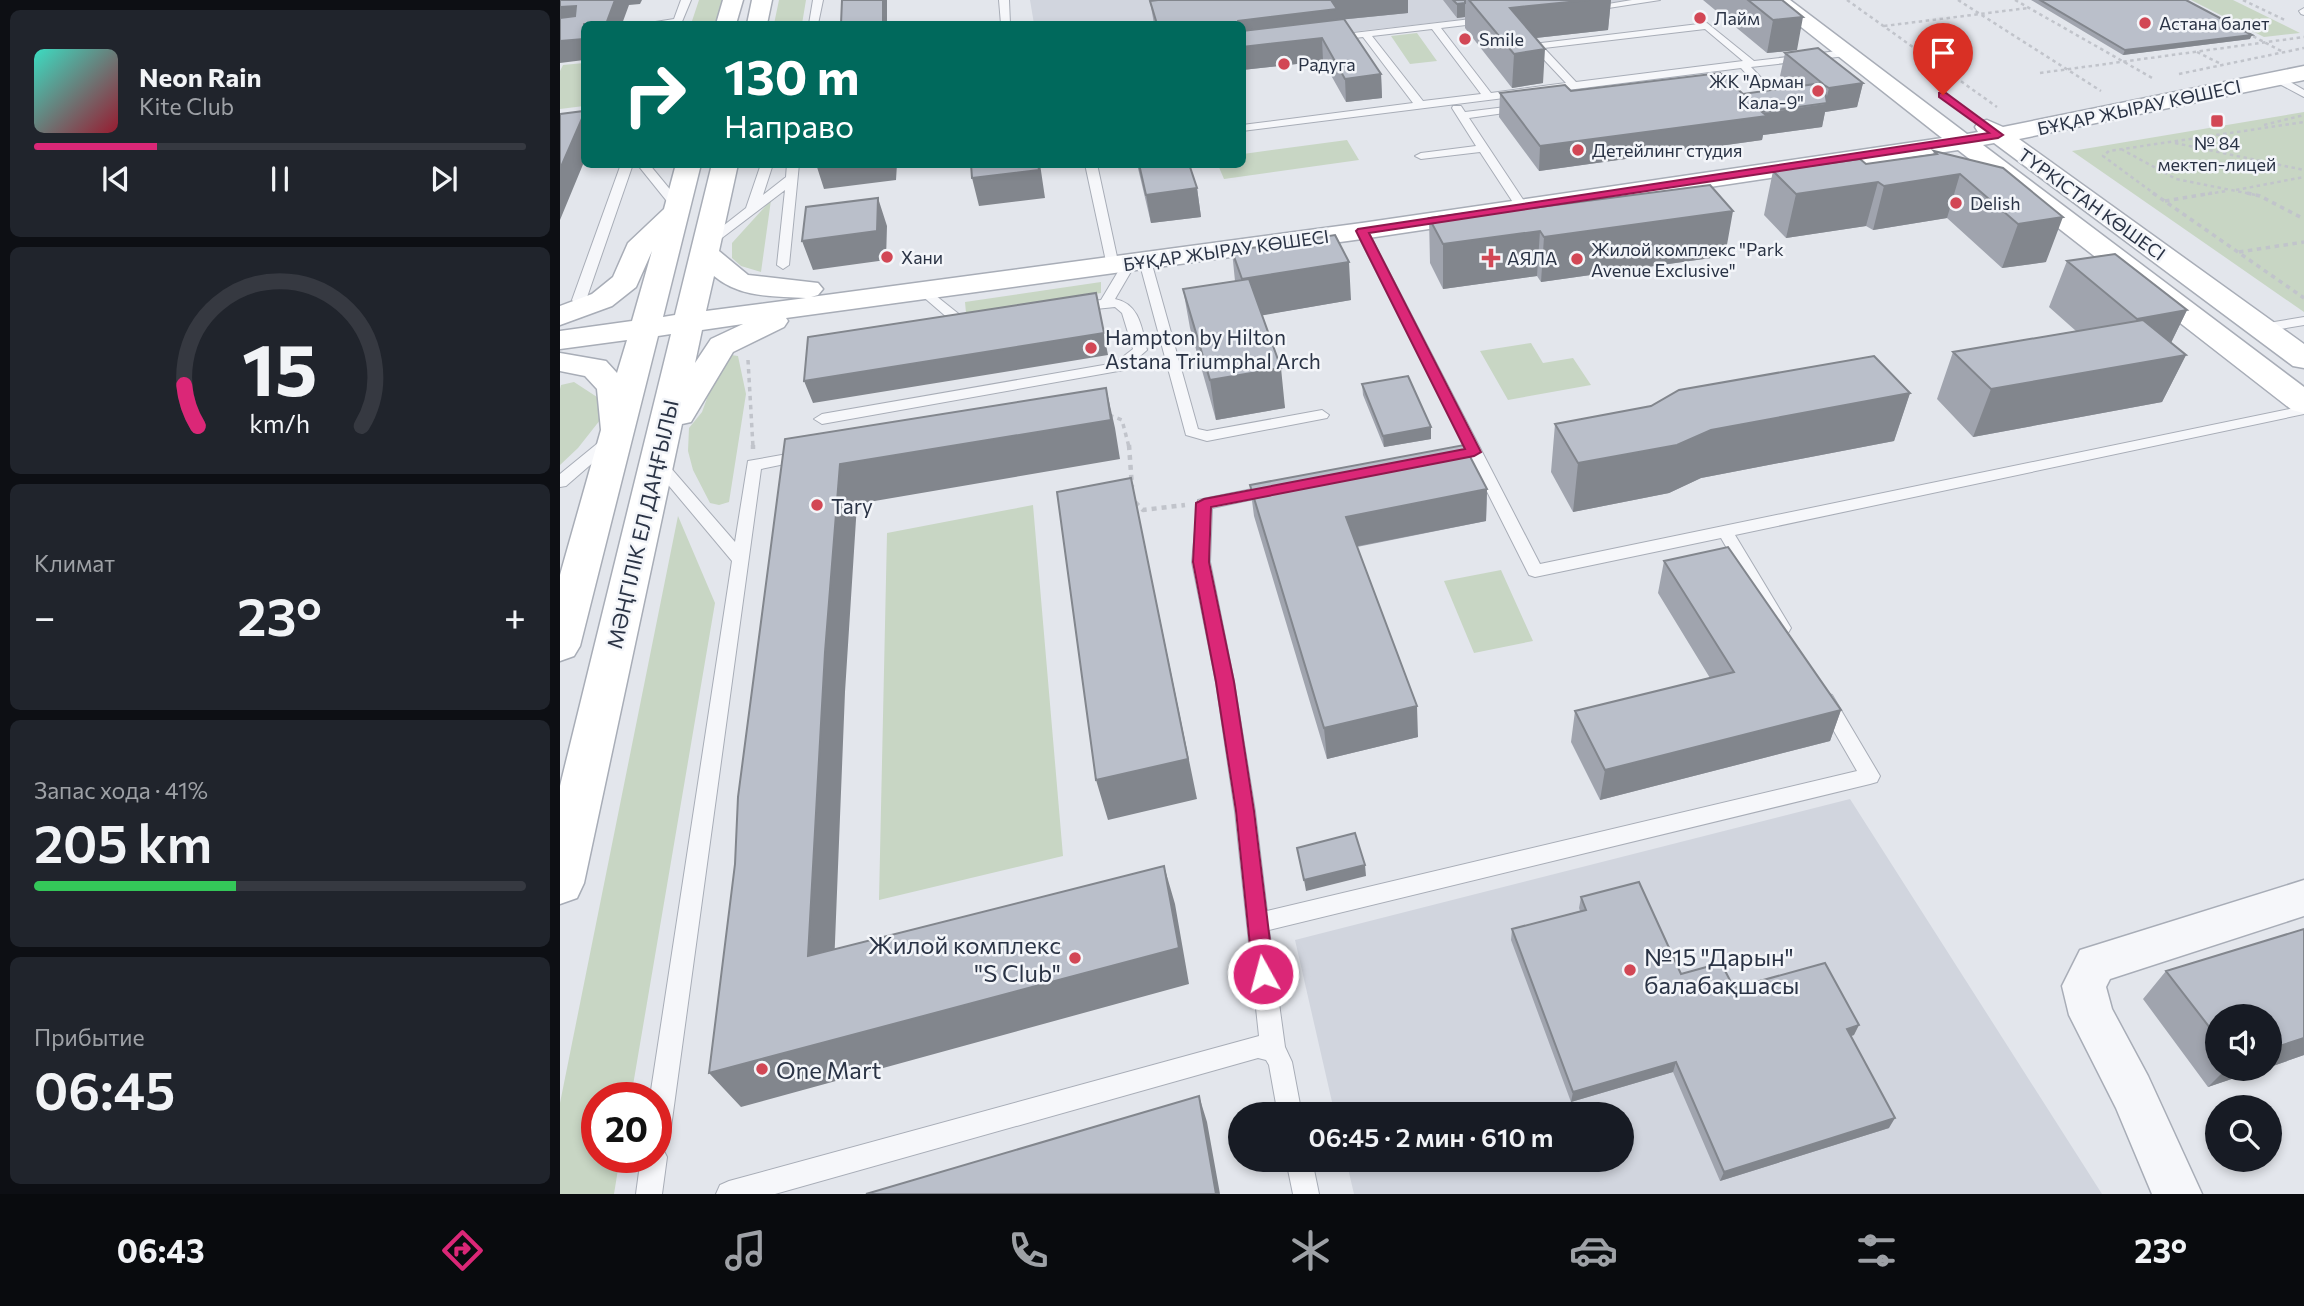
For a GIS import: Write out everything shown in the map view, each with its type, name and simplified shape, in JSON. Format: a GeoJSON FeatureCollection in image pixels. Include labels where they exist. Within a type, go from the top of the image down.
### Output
{"type":"FeatureCollection","features":[{"type":"Feature","properties":{"kind":"main road"},"geometry":{"type":"LineString","coordinates":[[727,21],[733,0]]}},
{"type":"Feature","properties":{"kind":"main road"},"geometry":{"type":"LineString","coordinates":[[758,21],[762,0]]}},
{"type":"Feature","properties":{"kind":"main road","name":"ТҮРКІСТАН КӨШЕСІ"},"geometry":{"type":"LineString","coordinates":[[1777,0],[2304,403]]}},
{"type":"Feature","properties":{"kind":"main road","name":"БҰҚАР ЖЫРАУ КӨШЕСІ"},"geometry":{"type":"LineString","coordinates":[[560,340],[1362,231],[1962,142],[2001,123],[2304,72]]}},
{"type":"Feature","properties":{"kind":"main road","name":"ТҮРКІСТАН КӨШЕСІ"},"geometry":{"type":"LineString","coordinates":[[1969,114],[2001,123],[2304,359]]}},
{"type":"Feature","properties":{"kind":"main road","name":"МӘҢГІЛІК ЕЛ ДАҢҒЫЛЫ"},"geometry":{"type":"LineString","coordinates":[[560,646],[688,168]]}},
{"type":"Feature","properties":{"kind":"main road","name":"МӘҢГІЛІК ЕЛ ДАҢҒЫЛЫ"},"geometry":{"type":"LineString","coordinates":[[560,883],[723,168]]}},
{"type":"Feature","properties":{"kind":"main road"},"geometry":{"type":"LineString","coordinates":[[569,308],[603,300],[626,281],[638,249],[678,209]]}},
{"type":"Feature","properties":{"kind":"main road"},"geometry":{"type":"LineString","coordinates":[[705,249],[737,282],[761,287],[894,295]]}},
{"type":"Feature","properties":{"kind":"main road"},"geometry":{"type":"LineString","coordinates":[[659,451],[722,346],[775,320],[853,300]]}},
{"type":"Feature","properties":{"kind":"main road"},"geometry":{"type":"LineString","coordinates":[[560,362],[595,368],[613,387],[617,435]]}},
{"type":"Feature","properties":{"kind":"street"},"geometry":{"type":"LineString","coordinates":[[2178,1194],[2132,1092],[2091,1015],[2084,986],[2095,964],[2304,898]]}},
{"type":"Feature","properties":{"kind":"lane"},"geometry":{"type":"LineString","coordinates":[[678,21],[685,0]]}},
{"type":"Feature","properties":{"kind":"lane"},"geometry":{"type":"LineString","coordinates":[[814,21],[818,0]]}},
{"type":"Feature","properties":{"kind":"lane"},"geometry":{"type":"LineString","coordinates":[[1004,0],[1006,21]]}},
{"type":"Feature","properties":{"kind":"lane"},"geometry":{"type":"LineString","coordinates":[[1584,8],[1608,3],[1655,0]]}},
{"type":"Feature","properties":{"kind":"lane"},"geometry":{"type":"LineString","coordinates":[[1324,38],[1502,19]]}},
{"type":"Feature","properties":{"kind":"lane"},"geometry":{"type":"LineString","coordinates":[[1574,85],[1536,46],[1707,26],[1746,64],[1780,104],[1760,106]]}},
{"type":"Feature","properties":{"kind":"lane"},"geometry":{"type":"LineString","coordinates":[[1434,27],[1488,96]]}},
{"type":"Feature","properties":{"kind":"lane"},"geometry":{"type":"LineString","coordinates":[[1365,34],[1420,105]]}},
{"type":"Feature","properties":{"kind":"lane"},"geometry":{"type":"LineString","coordinates":[[1246,127],[1707,68],[1846,53]]}},
{"type":"Feature","properties":{"kind":"lane"},"geometry":{"type":"LineString","coordinates":[[1707,68],[1717,79]]}},
{"type":"Feature","properties":{"kind":"lane"},"geometry":{"type":"LineString","coordinates":[[2276,78],[2304,94]]}},
{"type":"Feature","properties":{"kind":"lane"},"geometry":{"type":"LineString","coordinates":[[1452,101],[1522,207]]}},
{"type":"Feature","properties":{"kind":"lane"},"geometry":{"type":"LineString","coordinates":[[1463,116],[1530,107]]}},
{"type":"Feature","properties":{"kind":"lane"},"geometry":{"type":"LineString","coordinates":[[1421,156],[1483,148]]}},
{"type":"Feature","properties":{"kind":"lane"},"geometry":{"type":"LineString","coordinates":[[569,308],[625,168]]}},
{"type":"Feature","properties":{"kind":"lane"},"geometry":{"type":"LineString","coordinates":[[645,168],[678,209]]}},
{"type":"Feature","properties":{"kind":"lane"},"geometry":{"type":"LineString","coordinates":[[747,212],[760,189],[766,168]]}},
{"type":"Feature","properties":{"kind":"lane"},"geometry":{"type":"LineString","coordinates":[[783,265],[792,168]]}},
{"type":"Feature","properties":{"kind":"lane"},"geometry":{"type":"LineString","coordinates":[[1093,168],[1191,432],[1207,436],[1322,415]]}},
{"type":"Feature","properties":{"kind":"lane"},"geometry":{"type":"LineString","coordinates":[[705,249],[747,212],[791,179]]}},
{"type":"Feature","properties":{"kind":"lane"},"geometry":{"type":"LineString","coordinates":[[1362,231],[1467,453],[1535,571],[2304,410]]}},
{"type":"Feature","properties":{"kind":"lane"},"geometry":{"type":"LineString","coordinates":[[1106,303],[1129,263]]}},
{"type":"Feature","properties":{"kind":"lane"},"geometry":{"type":"LineString","coordinates":[[925,291],[962,323],[988,320]]}},
{"type":"Feature","properties":{"kind":"lane"},"geometry":{"type":"LineString","coordinates":[[822,419],[1119,367],[1140,351],[1130,311],[1124,304],[1106,303],[1067,308]]}},
{"type":"Feature","properties":{"kind":"lane"},"geometry":{"type":"LineString","coordinates":[[2262,328],[2304,321]]}},
{"type":"Feature","properties":{"kind":"lane"},"geometry":{"type":"LineString","coordinates":[[560,482],[617,435]]}},
{"type":"Feature","properties":{"kind":"lane"},"geometry":{"type":"LineString","coordinates":[[659,451],[738,558]]}},
{"type":"Feature","properties":{"kind":"lane"},"geometry":{"type":"LineString","coordinates":[[664,1082],[738,558],[754,465],[820,454]]}},
{"type":"Feature","properties":{"kind":"lane"},"geometry":{"type":"LineString","coordinates":[[1285,488],[1204,503],[1201,562],[1225,682],[1243,798],[1273,1050],[1280,1062],[1288,1102]]}},
{"type":"Feature","properties":{"kind":"lane"},"geometry":{"type":"LineString","coordinates":[[1725,531],[1794,648]]}},
{"type":"Feature","properties":{"kind":"lane"},"geometry":{"type":"LineString","coordinates":[[1257,923],[1870,776],[1815,682]]}},
{"type":"Feature","properties":{"kind":"lane"},"geometry":{"type":"LineString","coordinates":[[729,1194],[1258,1047],[1273,1050]]}},
{"type":"Feature","properties":{"kind":"lane"},"geometry":{"type":"LineString","coordinates":[[1301,1172],[1306,1194]]}},
{"type":"Feature","properties":{"kind":"lane"},"geometry":{"type":"LineString","coordinates":[[649,1194],[652,1173]]}},
{"type":"Feature","properties":{"kind":"path"},"geometry":{"type":"LineString","coordinates":[[1847,0],[1883,26],[2001,123]]}},
{"type":"Feature","properties":{"kind":"path"},"geometry":{"type":"LineString","coordinates":[[1958,0],[2101,91],[2088,94]]}},
{"type":"Feature","properties":{"kind":"path"},"geometry":{"type":"LineString","coordinates":[[2015,0],[2154,79],[2141,82]]}},
{"type":"Feature","properties":{"kind":"path"},"geometry":{"type":"LineString","coordinates":[[2244,0],[2292,23]]}},
{"type":"Feature","properties":{"kind":"path"},"geometry":{"type":"LineString","coordinates":[[1883,26],[2029,8]]}},
{"type":"Feature","properties":{"kind":"path"},"geometry":{"type":"LineString","coordinates":[[2242,30],[2283,52]]}},
{"type":"Feature","properties":{"kind":"path"},"geometry":{"type":"LineString","coordinates":[[2040,73],[2304,37]]}},
{"type":"Feature","properties":{"kind":"path"},"geometry":{"type":"LineString","coordinates":[[2177,75],[2304,48]]}},
{"type":"Feature","properties":{"kind":"path"},"geometry":{"type":"LineString","coordinates":[[2196,52],[2223,65]]}},
{"type":"Feature","properties":{"kind":"path"},"geometry":{"type":"LineString","coordinates":[[2239,132],[2304,115]]}},
{"type":"Feature","properties":{"kind":"path"},"geometry":{"type":"LineString","coordinates":[[2304,122],[2109,151],[2103,156],[2105,160],[2304,298]]}},
{"type":"Feature","properties":{"kind":"path"},"geometry":{"type":"LineString","coordinates":[[2171,142],[2304,170]]}},
{"type":"Feature","properties":{"kind":"path"},"geometry":{"type":"LineString","coordinates":[[2121,149],[2176,179],[2260,195],[2304,219]]}},
{"type":"Feature","properties":{"kind":"path"},"geometry":{"type":"LineString","coordinates":[[2165,201],[2304,177]]}},
{"type":"Feature","properties":{"kind":"path"},"geometry":{"type":"LineString","coordinates":[[2238,252],[2304,242]]}},
{"type":"Feature","properties":{"kind":"path"},"geometry":{"type":"LineString","coordinates":[[747,348],[754,465]]}},
{"type":"Feature","properties":{"kind":"path"},"geometry":{"type":"LineString","coordinates":[[1098,413],[1122,420],[1129,445],[1133,491]]}},
{"type":"Feature","properties":{"kind":"path"},"geometry":{"type":"LineString","coordinates":[[1135,498],[1136,506],[1143,510],[1204,503]]}},
{"type":"Feature","properties":{"kind":"shaded area"},"geometry":{"type":"Polygon","coordinates":[[[1030,0],[1625,1],[1246,44],[1246,21],[1034,21],[1030,0]]]}},
{"type":"Feature","properties":{"kind":"shaded area","name":"№15 \"Дарын\" балабақшасы"},"geometry":{"type":"Polygon","coordinates":[[[1850,799],[2102,1194],[1354,1194],[1349,1172],[1634,1172],[1634,1102],[1332,1102],[1295,940],[1850,799]]]}},
{"type":"Feature","properties":{"kind":"green space"},"geometry":{"type":"Polygon","coordinates":[[[699,0],[726,0],[721,21],[692,21],[699,0]]]}},
{"type":"Feature","properties":{"kind":"green space"},"geometry":{"type":"Polygon","coordinates":[[[779,0],[806,0],[802,21],[775,21],[779,0]]]}},
{"type":"Feature","properties":{"kind":"green space"},"geometry":{"type":"Polygon","coordinates":[[[2191,0],[2233,0],[2300,33],[2264,37],[2191,0]]]}},
{"type":"Feature","properties":{"kind":"green space"},"geometry":{"type":"Polygon","coordinates":[[[1417,33],[1437,61],[1410,64],[1391,36],[1417,33]]]}},
{"type":"Feature","properties":{"kind":"green space"},"geometry":{"type":"Polygon","coordinates":[[[581,63],[581,106],[560,109],[560,71],[563,65],[581,63]]]}},
{"type":"Feature","properties":{"kind":"green space"},"geometry":{"type":"Polygon","coordinates":[[[2304,112],[2304,312],[2072,151],[2304,112]]]}},
{"type":"Feature","properties":{"kind":"green space"},"geometry":{"type":"Polygon","coordinates":[[[1347,140],[1359,160],[1224,179],[1219,168],[1246,168],[1246,154],[1347,140]]]}},
{"type":"Feature","properties":{"kind":"green space"},"geometry":{"type":"Polygon","coordinates":[[[771,200],[761,272],[741,266],[732,258],[732,243],[771,200]]]}},
{"type":"Feature","properties":{"kind":"green space"},"geometry":{"type":"Polygon","coordinates":[[[1101,282],[1101,293],[966,313],[965,302],[1101,282]]]}},
{"type":"Feature","properties":{"kind":"green space"},"geometry":{"type":"Polygon","coordinates":[[[1531,343],[1543,363],[1573,358],[1591,385],[1508,400],[1480,351],[1531,343]]]}},
{"type":"Feature","properties":{"kind":"green space"},"geometry":{"type":"Polygon","coordinates":[[[731,355],[738,356],[746,394],[729,502],[719,505],[710,503],[693,470],[688,451],[689,428],[702,412],[710,390],[731,355]]]}},
{"type":"Feature","properties":{"kind":"green space"},"geometry":{"type":"Polygon","coordinates":[[[574,382],[597,397],[604,415],[578,448],[560,465],[560,389],[561,385],[574,382]]]}},
{"type":"Feature","properties":{"kind":"green space"},"geometry":{"type":"Polygon","coordinates":[[[1033,505],[1063,856],[879,900],[887,533],[1033,505]]]}},
{"type":"Feature","properties":{"kind":"green space"},"geometry":{"type":"Polygon","coordinates":[[[678,516],[715,603],[634,1082],[581,1082],[581,1173],[617,1173],[614,1194],[560,1194],[560,1103],[678,516]]]}},
{"type":"Feature","properties":{"kind":"green space"},"geometry":{"type":"Polygon","coordinates":[[[1501,570],[1533,641],[1474,653],[1444,581],[1501,570]]]}},
{"type":"Feature","properties":{"kind":"building"},"geometry":{"type":"Polygon","coordinates":[[[560,0],[615,0],[607,21],[581,21],[581,39],[560,41],[560,18],[575,16],[576,6],[560,7],[560,0]]]}},
{"type":"Feature","properties":{"kind":"building"},"geometry":{"type":"Polygon","coordinates":[[[842,0],[883,0],[883,21],[841,21],[842,0]]]}},
{"type":"Feature","properties":{"kind":"building"},"geometry":{"type":"Polygon","coordinates":[[[1331,0],[1337,9],[1238,21],[1156,21],[1150,1],[1331,0]]]}},
{"type":"Feature","properties":{"kind":"building"},"geometry":{"type":"Polygon","coordinates":[[[1453,0],[1465,0],[1465,3],[1457,4],[1453,0]]]}},
{"type":"Feature","properties":{"kind":"building"},"geometry":{"type":"Polygon","coordinates":[[[1469,0],[1589,0],[1510,8],[1545,49],[1514,54],[1469,0]]]}},
{"type":"Feature","properties":{"kind":"building"},"geometry":{"type":"Polygon","coordinates":[[[1748,0],[1782,0],[1803,17],[1773,20],[1748,0]]]}},
{"type":"Feature","properties":{"kind":"building","name":"Астана балет"},"geometry":{"type":"Polygon","coordinates":[[[2040,0],[2186,0],[2252,35],[2125,50],[2040,0]]]}},
{"type":"Feature","properties":{"kind":"building"},"geometry":{"type":"Polygon","coordinates":[[[1344,19],[1381,74],[1345,79],[1322,38],[1246,47],[1246,31],[1344,19]]]}},
{"type":"Feature","properties":{"kind":"building"},"geometry":{"type":"Polygon","coordinates":[[[1818,48],[1863,83],[1829,88],[1824,85],[1827,103],[1762,112],[1767,116],[1540,146],[1500,93],[1565,85],[1571,91],[1720,73],[1743,94],[1822,83],[1785,53],[1818,48]]]}},
{"type":"Feature","properties":{"kind":"building"},"geometry":{"type":"Polygon","coordinates":[[[581,111],[581,121],[560,169],[560,114],[581,111]]]}},
{"type":"Feature","properties":{"kind":"building"},"geometry":{"type":"Polygon","coordinates":[[[1934,151],[2003,168],[2063,217],[2018,224],[1960,174],[1884,186],[1878,182],[1796,194],[1773,171],[1860,159],[1866,164],[1937,154],[1934,151]]]}},
{"type":"Feature","properties":{"kind":"building"},"geometry":{"type":"Polygon","coordinates":[[[971,168],[1039,170],[972,178],[971,168]]]}},
{"type":"Feature","properties":{"kind":"building"},"geometry":{"type":"Polygon","coordinates":[[[1140,168],[1190,168],[1197,188],[1146,195],[1140,168]]]}},
{"type":"Feature","properties":{"kind":"building"},"geometry":{"type":"Polygon","coordinates":[[[1710,185],[1733,211],[1544,237],[1540,231],[1443,244],[1429,218],[1530,205],[1533,208],[1710,185]]]}},
{"type":"Feature","properties":{"kind":"building"},"geometry":{"type":"Polygon","coordinates":[[[878,198],[877,231],[802,241],[806,207],[878,198]]]}},
{"type":"Feature","properties":{"kind":"building"},"geometry":{"type":"Polygon","coordinates":[[[1335,235],[1349,262],[1242,279],[1232,251],[1335,235]]]}},
{"type":"Feature","properties":{"kind":"building"},"geometry":{"type":"Polygon","coordinates":[[[2115,254],[2187,310],[2137,319],[2067,261],[2115,254]]]}},
{"type":"Feature","properties":{"kind":"building"},"geometry":{"type":"Polygon","coordinates":[[[1249,279],[1281,368],[1210,380],[1183,289],[1249,279]]]}},
{"type":"Feature","properties":{"kind":"building"},"geometry":{"type":"Polygon","coordinates":[[[1096,293],[1104,333],[804,381],[808,337],[1096,293]]]}},
{"type":"Feature","properties":{"kind":"building"},"geometry":{"type":"Polygon","coordinates":[[[2143,320],[2186,355],[1991,389],[1953,352],[2143,320]]]}},
{"type":"Feature","properties":{"kind":"building"},"geometry":{"type":"Polygon","coordinates":[[[1874,356],[1910,393],[1711,430],[1677,445],[1578,463],[1555,424],[1651,406],[1679,390],[1874,356]]]}},
{"type":"Feature","properties":{"kind":"building"},"geometry":{"type":"Polygon","coordinates":[[[1408,376],[1431,427],[1383,436],[1362,384],[1408,376]]]}},
{"type":"Feature","properties":{"kind":"building"},"geometry":{"type":"Polygon","coordinates":[[[1106,388],[1111,420],[840,464],[825,652],[808,956],[1164,866],[1179,948],[709,1073],[735,864],[738,797],[785,439],[1106,388]]]}},
{"type":"Feature","properties":{"kind":"building"},"geometry":{"type":"Polygon","coordinates":[[[1464,445],[1487,489],[1346,517],[1417,706],[1324,728],[1250,485],[1464,445]]]}},
{"type":"Feature","properties":{"kind":"building"},"geometry":{"type":"Polygon","coordinates":[[[1131,478],[1188,759],[1096,780],[1057,492],[1131,478]]]}},
{"type":"Feature","properties":{"kind":"building"},"geometry":{"type":"Polygon","coordinates":[[[1728,547],[1841,710],[1605,770],[1575,711],[1734,672],[1664,561],[1728,547]]]}},
{"type":"Feature","properties":{"kind":"building"},"geometry":{"type":"Polygon","coordinates":[[[1355,833],[1365,865],[1304,880],[1297,848],[1355,833]]]}},
{"type":"Feature","properties":{"kind":"building"},"geometry":{"type":"Polygon","coordinates":[[[1639,882],[1681,974],[1721,963],[1734,988],[1825,963],[1859,1025],[1847,1029],[1895,1118],[1724,1172],[1676,1062],[1573,1092],[1512,929],[1586,910],[1581,897],[1639,882]]]}},
{"type":"Feature","properties":{"kind":"building"},"geometry":{"type":"Polygon","coordinates":[[[2304,929],[2304,1038],[2282,1045],[2282,1004],[2205,1004],[2205,1021],[2166,971],[2304,929]]]}},
{"type":"Feature","properties":{"kind":"building"},"geometry":{"type":"Polygon","coordinates":[[[1199,1096],[1216,1194],[866,1194],[1199,1096]]]}},
{"type":"Feature","properties":{"kind":"place","name":"Лайм"},"geometry":{"type":"Point","coordinates":[1700,18]}},
{"type":"Feature","properties":{"kind":"place","name":"Астана балет"},"geometry":{"type":"Point","coordinates":[2145,23]}},
{"type":"Feature","properties":{"kind":"place","name":"Smile"},"geometry":{"type":"Point","coordinates":[1465,39]}},
{"type":"Feature","properties":{"kind":"place","name":"Радуга"},"geometry":{"type":"Point","coordinates":[1284,64]}},
{"type":"Feature","properties":{"kind":"place","name":"ЖК \"Арман Кала-9\""},"geometry":{"type":"Point","coordinates":[1818,91]}},
{"type":"Feature","properties":{"kind":"place","name":"№ 84 мектеп-лицей"},"geometry":{"type":"Point","coordinates":[2217,121]}},
{"type":"Feature","properties":{"kind":"place","name":"Детейлинг студия"},"geometry":{"type":"Point","coordinates":[1578,150]}},
{"type":"Feature","properties":{"kind":"place","name":"Delish"},"geometry":{"type":"Point","coordinates":[1956,203]}},
{"type":"Feature","properties":{"kind":"place","name":"Хани"},"geometry":{"type":"Point","coordinates":[887,257]}},
{"type":"Feature","properties":{"kind":"place","name":"АЯЛА"},"geometry":{"type":"Point","coordinates":[1491,258]}},
{"type":"Feature","properties":{"kind":"place","name":"Жилой комплекс \"Park Avenue Exclusive\""},"geometry":{"type":"Point","coordinates":[1577,259]}},
{"type":"Feature","properties":{"kind":"place","name":"Hampton by Hilton Astana Triumphal Arch"},"geometry":{"type":"Point","coordinates":[1091,348]}},
{"type":"Feature","properties":{"kind":"place","name":"Tary"},"geometry":{"type":"Point","coordinates":[817,505]}},
{"type":"Feature","properties":{"kind":"place","name":"Жилой комплекс \"S Club\""},"geometry":{"type":"Point","coordinates":[1075,958]}},
{"type":"Feature","properties":{"kind":"place","name":"№15 \"Дарын\" балабақшасы"},"geometry":{"type":"Point","coordinates":[1630,970]}},
{"type":"Feature","properties":{"kind":"place","name":"One Mart"},"geometry":{"type":"Point","coordinates":[762,1069]}},
{"type":"Feature","properties":{"kind":"route"},"geometry":{"type":"LineString","coordinates":[[1263,974],[1245,811],[1225,682],[1201,562],[1204,503],[1474,452],[1362,231],[1998,135],[1943,95]]}}]}
